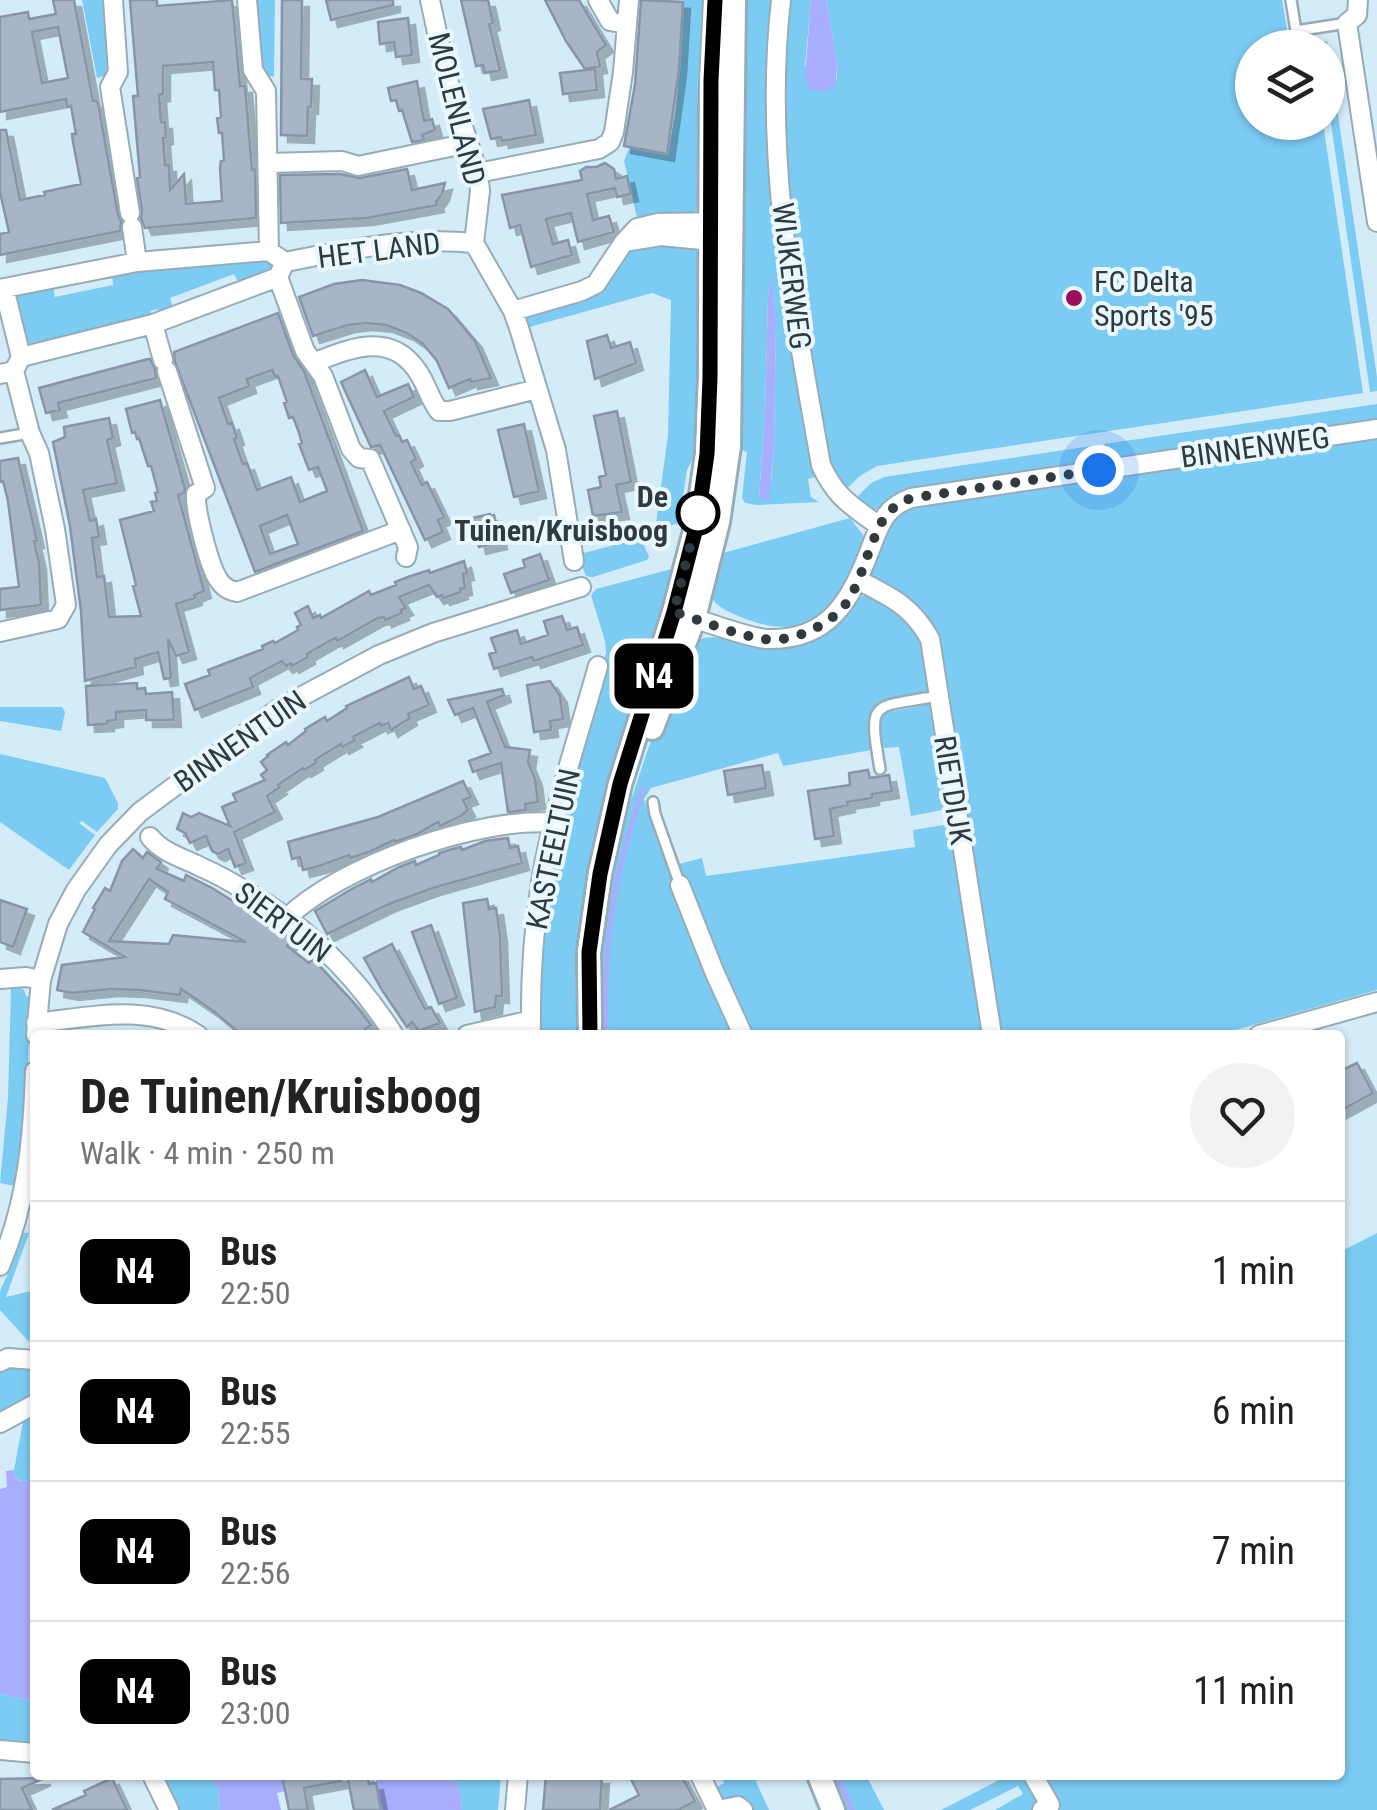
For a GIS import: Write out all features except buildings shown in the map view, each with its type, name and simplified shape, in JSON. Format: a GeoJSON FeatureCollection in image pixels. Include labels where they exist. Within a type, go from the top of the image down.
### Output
{"type":"FeatureCollection","features":[{"type":"Feature","properties":{"kind":"main road"},"geometry":{"type":"LineString","coordinates":[[590,1030],[589,952],[600,874],[718,522],[729,446],[712,49],[716,0]]}},
{"type":"Feature","properties":{"kind":"main road"},"geometry":{"type":"LineString","coordinates":[[720,232],[734,0]]}},
{"type":"Feature","properties":{"kind":"main road"},"geometry":{"type":"LineString","coordinates":[[821,1780],[833,1810]]}},
{"type":"Feature","properties":{"kind":"street"},"geometry":{"type":"LineString","coordinates":[[113,0],[118,72],[110,87],[137,262]]}},
{"type":"Feature","properties":{"kind":"street"},"geometry":{"type":"LineString","coordinates":[[247,0],[253,70],[266,91],[277,264],[305,351],[323,376],[351,450],[358,458],[370,459],[408,547],[406,557]]}},
{"type":"Feature","properties":{"kind":"street","name":"MOLENLAND"},"geometry":{"type":"LineString","coordinates":[[430,0],[446,74],[478,173],[480,191],[474,244]]}},
{"type":"Feature","properties":{"kind":"street"},"geometry":{"type":"LineString","coordinates":[[598,0],[610,21],[626,24]]}},
{"type":"Feature","properties":{"kind":"street"},"geometry":{"type":"LineString","coordinates":[[478,173],[599,149],[610,142],[629,0]]}},
{"type":"Feature","properties":{"kind":"street","name":"WIJKERWEG"},"geometry":{"type":"LineString","coordinates":[[781,0],[776,103],[781,202],[791,297],[821,465],[831,486],[845,501],[879,526]]}},
{"type":"Feature","properties":{"kind":"street"},"geometry":{"type":"LineString","coordinates":[[1358,0],[1357,15],[1347,23],[1377,222]]}},
{"type":"Feature","properties":{"kind":"street"},"geometry":{"type":"LineString","coordinates":[[268,162],[342,161],[358,166],[469,143]]}},
{"type":"Feature","properties":{"kind":"street"},"geometry":{"type":"LineString","coordinates":[[513,312],[596,284],[638,228],[648,225],[720,232]]}},
{"type":"Feature","properties":{"kind":"street","name":"HET LAND"},"geometry":{"type":"LineString","coordinates":[[277,264],[375,244],[474,244]]}},
{"type":"Feature","properties":{"kind":"street"},"geometry":{"type":"LineString","coordinates":[[474,244],[513,312],[556,450],[574,561]]}},
{"type":"Feature","properties":{"kind":"street"},"geometry":{"type":"LineString","coordinates":[[0,632],[58,620],[66,606],[55,529],[38,453],[12,367],[2,288],[137,262],[277,264]]}},
{"type":"Feature","properties":{"kind":"street"},"geometry":{"type":"LineString","coordinates":[[12,367],[153,324],[277,264]]}},
{"type":"Feature","properties":{"kind":"street"},"geometry":{"type":"LineString","coordinates":[[153,324],[205,488],[196,494],[195,508],[217,579],[227,590],[237,592],[401,530]]}},
{"type":"Feature","properties":{"kind":"street"},"geometry":{"type":"LineString","coordinates":[[315,362],[351,348],[385,347],[415,366],[439,410],[450,411],[537,389]]}},
{"type":"Feature","properties":{"kind":"street","name":"BINNENWEG"},"geometry":{"type":"LineString","coordinates":[[879,526],[896,504],[912,498],[1377,429]]}},
{"type":"Feature","properties":{"kind":"street"},"geometry":{"type":"LineString","coordinates":[[684,615],[765,639],[807,633],[845,604],[879,526]]}},
{"type":"Feature","properties":{"kind":"street","name":"RIETDIJK"},"geometry":{"type":"LineString","coordinates":[[858,580],[908,608],[930,639],[991,1030]]}},
{"type":"Feature","properties":{"kind":"street","name":"BINNENTUIN"},"geometry":{"type":"LineString","coordinates":[[36,1029],[41,980],[58,924],[108,845],[140,812],[278,709],[379,655],[433,632],[581,588]]}},
{"type":"Feature","properties":{"kind":"street","name":"KASTEELTUIN"},"geometry":{"type":"LineString","coordinates":[[531,1028],[534,932],[542,879],[598,666]]}},
{"type":"Feature","properties":{"kind":"street"},"geometry":{"type":"LineString","coordinates":[[287,918],[298,906],[337,882],[423,846],[503,825],[554,823]]}},
{"type":"Feature","properties":{"kind":"street","name":"SIERTUIN"},"geometry":{"type":"LineString","coordinates":[[150,837],[169,854],[248,891],[316,941],[348,973],[391,1030]]}},
{"type":"Feature","properties":{"kind":"street"},"geometry":{"type":"LineString","coordinates":[[680,885],[742,1030]]}},
{"type":"Feature","properties":{"kind":"street"},"geometry":{"type":"LineString","coordinates":[[0,979],[41,980]]}},
{"type":"Feature","properties":{"kind":"street"},"geometry":{"type":"LineString","coordinates":[[1277,1030],[1377,1002]]}},
{"type":"Feature","properties":{"kind":"street"},"geometry":{"type":"LineString","coordinates":[[36,1029],[121,1014],[153,1016],[190,1030]]}},
{"type":"Feature","properties":{"kind":"street"},"geometry":{"type":"LineString","coordinates":[[0,1266],[30,1158]]}},
{"type":"Feature","properties":{"kind":"street"},"geometry":{"type":"LineString","coordinates":[[0,1362],[8,1358],[30,1360]]}},
{"type":"Feature","properties":{"kind":"street"},"geometry":{"type":"LineString","coordinates":[[0,1424],[30,1407]]}},
{"type":"Feature","properties":{"kind":"street"},"geometry":{"type":"LineString","coordinates":[[0,1750],[30,1753]]}},
{"type":"Feature","properties":{"kind":"street"},"geometry":{"type":"LineString","coordinates":[[154,1780],[169,1810]]}},
{"type":"Feature","properties":{"kind":"street"},"geometry":{"type":"LineString","coordinates":[[514,1810],[517,1780]]}},
{"type":"Feature","properties":{"kind":"street"},"geometry":{"type":"LineString","coordinates":[[703,1780],[718,1810],[738,1806],[744,1810]]}},
{"type":"Feature","properties":{"kind":"street"},"geometry":{"type":"LineString","coordinates":[[1035,1780],[1046,1808]]}},
{"type":"Feature","properties":{"kind":"lane"},"geometry":{"type":"LineString","coordinates":[[1292,0],[1296,31],[1347,23]]}},
{"type":"Feature","properties":{"kind":"lane"},"geometry":{"type":"LineString","coordinates":[[0,438],[30,433]]}},
{"type":"Feature","properties":{"kind":"lane"},"geometry":{"type":"LineString","coordinates":[[880,770],[872,723],[876,712],[884,706],[938,696]]}},
{"type":"Feature","properties":{"kind":"lane"},"geometry":{"type":"LineString","coordinates":[[653,802],[680,885]]}},
{"type":"Feature","properties":{"kind":"shaded area"},"geometry":{"type":"Polygon","coordinates":[[[82,0],[108,0],[112,74],[97,78],[82,0]]]}},
{"type":"Feature","properties":{"kind":"shaded area"},"geometry":{"type":"Polygon","coordinates":[[[252,0],[275,0],[274,77],[262,74],[252,0]]]}},
{"type":"Feature","properties":{"kind":"shaded area"},"geometry":{"type":"Polygon","coordinates":[[[684,0],[710,0],[701,207],[689,215],[638,222],[624,161],[629,148],[668,154],[676,110],[684,0]]]}},
{"type":"Feature","properties":{"kind":"shaded area"},"geometry":{"type":"Polygon","coordinates":[[[738,0],[777,0],[773,55],[819,476],[808,479],[811,497],[819,502],[745,503],[742,498],[747,452],[741,450],[734,374],[738,0]],[[771,283],[759,497],[771,481],[776,322],[771,283]]]}},
{"type":"Feature","properties":{"kind":"shaded area","name":"FC Delta Sports '95"},"geometry":{"type":"Polygon","coordinates":[[[786,0],[811,0],[805,66],[837,81],[826,0],[1282,0],[1287,30],[1235,30],[1235,140],[1326,140],[1363,393],[877,466],[842,493],[831,479],[791,242],[782,83],[786,0]]]}},
{"type":"Feature","properties":{"kind":"shaded area"},"geometry":{"type":"Polygon","coordinates":[[[811,0],[826,0],[837,63],[836,86],[825,91],[810,90],[805,77],[811,0]]]}},
{"type":"Feature","properties":{"kind":"shaded area"},"geometry":{"type":"Polygon","coordinates":[[[1333,140],[1342,140],[1377,377],[1377,391],[1370,392],[1333,140]]]}},
{"type":"Feature","properties":{"kind":"shaded area"},"geometry":{"type":"Polygon","coordinates":[[[641,244],[690,245],[700,255],[706,367],[695,460],[687,470],[679,523],[655,530],[668,435],[671,300],[652,293],[526,328],[525,320],[528,315],[605,286],[628,251],[641,244]]]}},
{"type":"Feature","properties":{"kind":"shaded area"},"geometry":{"type":"Polygon","coordinates":[[[264,256],[273,263],[273,270],[239,283],[234,274],[170,298],[173,308],[160,315],[158,309],[150,311],[153,318],[28,350],[10,294],[53,286],[55,297],[113,285],[114,272],[264,256]]]}},
{"type":"Feature","properties":{"kind":"shaded area"},"geometry":{"type":"Polygon","coordinates":[[[771,278],[776,322],[769,500],[759,498],[771,278]]]}},
{"type":"Feature","properties":{"kind":"shaded area"},"geometry":{"type":"Polygon","coordinates":[[[1377,404],[1377,421],[1107,460],[1104,444],[1377,404]]]}},
{"type":"Feature","properties":{"kind":"shaded area"},"geometry":{"type":"Polygon","coordinates":[[[1377,435],[1377,990],[1236,1030],[997,1030],[937,645],[875,583],[870,571],[888,526],[906,508],[1377,435]]]}},
{"type":"Feature","properties":{"kind":"shaded area"},"geometry":{"type":"Polygon","coordinates":[[[1098,445],[1101,461],[895,494],[882,507],[871,511],[853,501],[871,483],[884,477],[1098,445]]]}},
{"type":"Feature","properties":{"kind":"shaded area"},"geometry":{"type":"Polygon","coordinates":[[[850,518],[866,539],[842,593],[820,618],[796,626],[771,626],[734,614],[711,596],[716,555],[850,518]]]}},
{"type":"Feature","properties":{"kind":"shaded area"},"geometry":{"type":"Polygon","coordinates":[[[641,538],[647,560],[586,576],[580,554],[641,538]]]}},
{"type":"Feature","properties":{"kind":"shaded area"},"geometry":{"type":"Polygon","coordinates":[[[683,566],[604,825],[582,1030],[535,1030],[538,937],[553,835],[606,653],[591,595],[596,589],[683,566]]]}},
{"type":"Feature","properties":{"kind":"shaded area"},"geometry":{"type":"Polygon","coordinates":[[[869,594],[887,601],[925,640],[930,692],[878,703],[869,719],[871,750],[783,766],[778,753],[651,788],[644,799],[681,907],[736,1030],[599,1030],[600,927],[616,845],[688,648],[711,637],[755,647],[800,644],[826,631],[856,598],[869,594]]]}},
{"type":"Feature","properties":{"kind":"shaded area"},"geometry":{"type":"Polygon","coordinates":[[[931,704],[937,709],[952,804],[947,809],[911,816],[899,747],[884,748],[878,720],[883,713],[931,704]]]}},
{"type":"Feature","properties":{"kind":"shaded area"},"geometry":{"type":"Polygon","coordinates":[[[0,707],[62,707],[65,712],[61,731],[0,721],[0,707]]]}},
{"type":"Feature","properties":{"kind":"shaded area"},"geometry":{"type":"Polygon","coordinates":[[[0,754],[105,778],[118,809],[97,832],[82,821],[79,823],[95,835],[69,870],[0,822],[0,754]]]}},
{"type":"Feature","properties":{"kind":"shaded area"},"geometry":{"type":"Polygon","coordinates":[[[950,824],[986,1030],[748,1030],[679,864],[702,858],[706,876],[915,847],[913,830],[950,824]]]}},
{"type":"Feature","properties":{"kind":"shaded area"},"geometry":{"type":"Polygon","coordinates":[[[21,988],[30,997],[19,1187],[0,1183],[8,1098],[11,989],[21,988]]]}},
{"type":"Feature","properties":{"kind":"shaded area"},"geometry":{"type":"Polygon","coordinates":[[[19,1232],[29,1233],[6,1297],[30,1291],[29,1342],[0,1310],[0,1291],[12,1265],[8,1262],[19,1232]]]}},
{"type":"Feature","properties":{"kind":"shaded area"},"geometry":{"type":"Polygon","coordinates":[[[1377,1233],[1377,1810],[1057,1810],[1041,1780],[1345,1780],[1345,1249],[1377,1233]]]}},
{"type":"Feature","properties":{"kind":"shaded area"},"geometry":{"type":"Polygon","coordinates":[[[30,1365],[30,1402],[0,1419],[0,1367],[30,1365]]]}},
{"type":"Feature","properties":{"kind":"shaded area"},"geometry":{"type":"Polygon","coordinates":[[[30,1412],[30,1480],[21,1481],[14,1470],[24,1416],[30,1412]]]}},
{"type":"Feature","properties":{"kind":"shaded area"},"geometry":{"type":"Polygon","coordinates":[[[14,1470],[20,1481],[30,1480],[30,1700],[0,1694],[0,1489],[7,1487],[6,1471],[14,1470]]]}},
{"type":"Feature","properties":{"kind":"shaded area"},"geometry":{"type":"Polygon","coordinates":[[[0,1694],[30,1700],[30,1746],[0,1744],[0,1694]]]}},
{"type":"Feature","properties":{"kind":"shaded area"},"geometry":{"type":"Polygon","coordinates":[[[164,1780],[211,1780],[218,1787],[220,1810],[179,1810],[164,1780]]]}},
{"type":"Feature","properties":{"kind":"shaded area"},"geometry":{"type":"Polygon","coordinates":[[[211,1780],[283,1780],[285,1791],[277,1793],[281,1810],[220,1810],[218,1787],[211,1780]]]}},
{"type":"Feature","properties":{"kind":"shaded area"},"geometry":{"type":"Polygon","coordinates":[[[376,1780],[456,1780],[461,1797],[462,1810],[381,1810],[376,1780]]]}},
{"type":"Feature","properties":{"kind":"shaded area"},"geometry":{"type":"Polygon","coordinates":[[[456,1780],[501,1780],[498,1810],[462,1810],[456,1780]]]}},
{"type":"Feature","properties":{"kind":"shaded area"},"geometry":{"type":"Polygon","coordinates":[[[722,1780],[755,1780],[769,1810],[749,1810],[739,1795],[726,1801],[720,1798],[712,1790],[724,1783],[722,1780]]]}},
{"type":"Feature","properties":{"kind":"shaded area"},"geometry":{"type":"Polygon","coordinates":[[[830,1780],[869,1780],[884,1810],[844,1810],[830,1780]]]}},
{"type":"Feature","properties":{"kind":"shaded area"},"geometry":{"type":"Polygon","coordinates":[[[999,1780],[1030,1780],[1036,1797],[1032,1810],[995,1810],[1023,1794],[1018,1786],[970,1810],[941,1810],[999,1780]]]}},
{"type":"Feature","properties":{"kind":"waterway"},"geometry":{"type":"LineString","coordinates":[[606,1030],[612,910],[624,851],[643,789]]}},
{"type":"Feature","properties":{"kind":"waterway"},"geometry":{"type":"LineString","coordinates":[[839,1780],[852,1810]]}},
{"type":"Feature","properties":{"kind":"bus line","name":"N4"},"geometry":{"type":"LineString","coordinates":[[590,1030],[589,952],[600,874],[620,784],[697,524],[707,454],[715,0]]}},
{"type":"Feature","properties":{"kind":"place","name":"FC Delta Sports '95"},"geometry":{"type":"Point","coordinates":[1074,298]}},
{"type":"Feature","properties":{"kind":"place","name":"De Tuinen/Kruisboog"},"geometry":{"type":"Point","coordinates":[698,513]}},
{"type":"Feature","properties":{"kind":"route"},"geometry":{"type":"LineString","coordinates":[[698,513],[674,612],[765,639],[807,633],[845,604],[879,526],[896,504],[912,498],[1099,470]]}}]}
